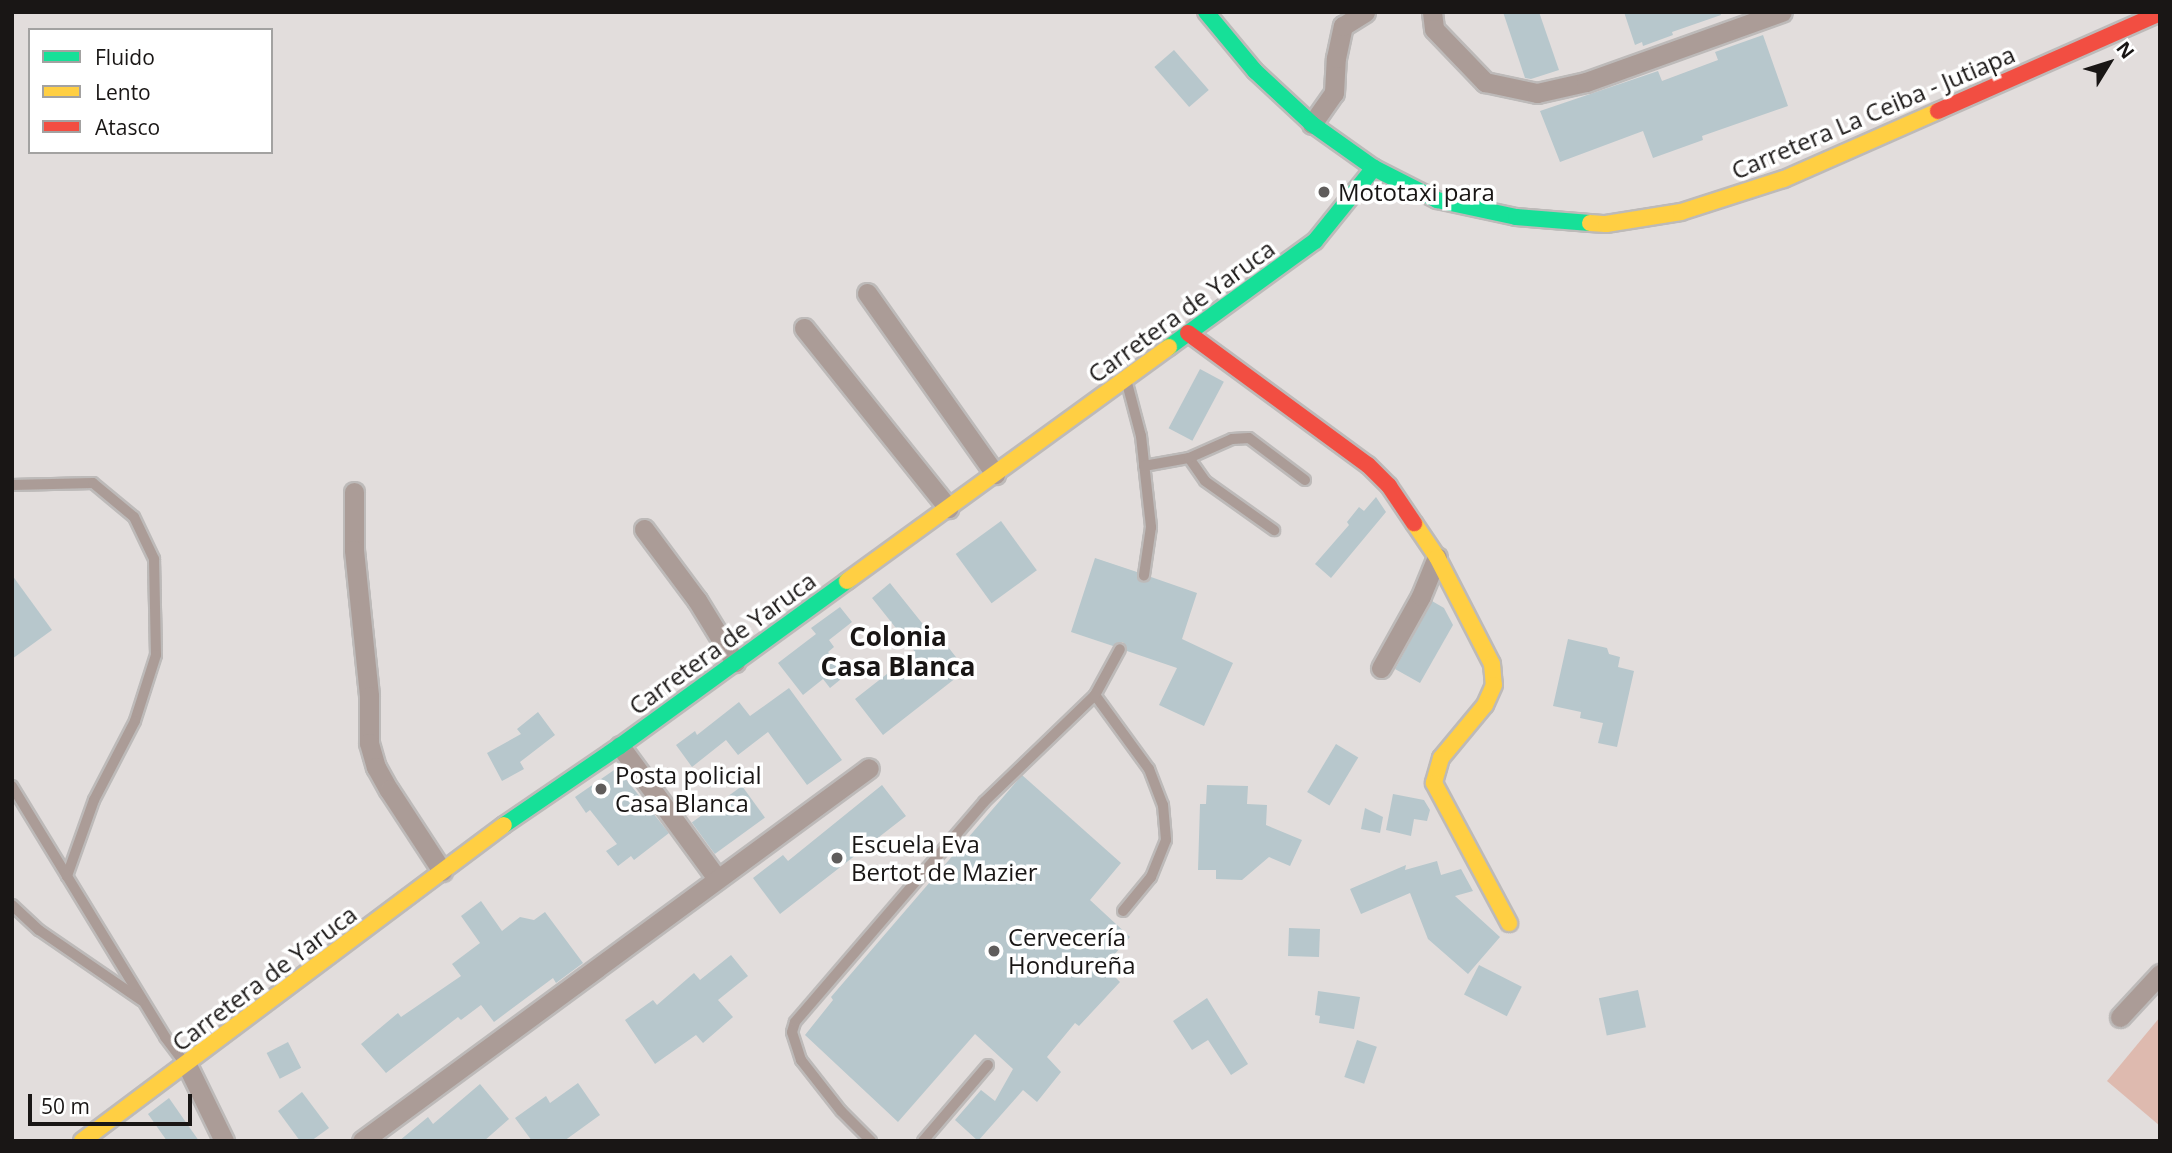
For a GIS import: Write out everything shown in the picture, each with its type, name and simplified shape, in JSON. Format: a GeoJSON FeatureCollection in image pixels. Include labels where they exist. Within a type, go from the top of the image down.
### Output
{"type":"FeatureCollection","features":[{"type":"Feature","properties":{"kind":"street","name":"Carretera La Ceiba - Jutiapa"},"geometry":{"type":"LineString","coordinates":[[1206,12],[1255,71],[1312,124],[1374,167],[1437,200],[1516,217],[1606,224],[1681,212],[1784,179],[2160,13]]}},
{"type":"Feature","properties":{"kind":"street"},"geometry":{"type":"LineString","coordinates":[[1312,124],[1334,93],[1336,58],[1343,26],[1365,12]]}},
{"type":"Feature","properties":{"kind":"street"},"geometry":{"type":"LineString","coordinates":[[1432,12],[1434,29],[1485,82],[1537,93],[1586,82],[1782,12]]}},
{"type":"Feature","properties":{"kind":"street","name":"Carretera de Yaruca"},"geometry":{"type":"LineString","coordinates":[[82,1141],[187,1065],[502,826],[620,746],[1315,241],[1374,167]]}},
{"type":"Feature","properties":{"kind":"street"},"geometry":{"type":"LineString","coordinates":[[867,293],[995,474]]}},
{"type":"Feature","properties":{"kind":"street"},"geometry":{"type":"LineString","coordinates":[[804,328],[947,508]]}},
{"type":"Feature","properties":{"kind":"street"},"geometry":{"type":"LineString","coordinates":[[1188,333],[1367,465],[1389,486],[1437,557],[1492,664],[1494,685],[1485,705],[1441,758],[1434,783],[1509,923]]}},
{"type":"Feature","properties":{"kind":"street"},"geometry":{"type":"LineString","coordinates":[[354,492],[354,550],[369,696],[369,743],[376,767],[389,790],[442,871]]}},
{"type":"Feature","properties":{"kind":"street"},"geometry":{"type":"LineString","coordinates":[[644,529],[697,600],[735,662]]}},
{"type":"Feature","properties":{"kind":"street"},"geometry":{"type":"LineString","coordinates":[[1381,668],[1421,596],[1437,557]]}},
{"type":"Feature","properties":{"kind":"street"},"geometry":{"type":"LineString","coordinates":[[620,746],[716,877]]}},
{"type":"Feature","properties":{"kind":"street"},"geometry":{"type":"LineString","coordinates":[[362,1141],[716,877],[869,768]]}},
{"type":"Feature","properties":{"kind":"street"},"geometry":{"type":"LineString","coordinates":[[2120,1017],[2160,974]]}},
{"type":"Feature","properties":{"kind":"street"},"geometry":{"type":"LineString","coordinates":[[187,1065],[224,1141]]}},
{"type":"Feature","properties":{"kind":"lane"},"geometry":{"type":"LineString","coordinates":[[1126,379],[1141,436],[1151,527],[1144,575]]}},
{"type":"Feature","properties":{"kind":"lane"},"geometry":{"type":"LineString","coordinates":[[1144,466],[1189,457],[1232,439],[1249,438],[1305,480]]}},
{"type":"Feature","properties":{"kind":"lane"},"geometry":{"type":"LineString","coordinates":[[1189,457],[1205,481],[1274,530]]}},
{"type":"Feature","properties":{"kind":"lane"},"geometry":{"type":"LineString","coordinates":[[13,486],[93,483],[134,517],[154,559],[156,655],[135,721],[94,800],[67,876]]}},
{"type":"Feature","properties":{"kind":"lane"},"geometry":{"type":"LineString","coordinates":[[871,1141],[841,1111],[801,1060],[792,1032],[794,1022],[984,802],[1096,695],[1120,649]]}},
{"type":"Feature","properties":{"kind":"lane"},"geometry":{"type":"LineString","coordinates":[[1096,695],[1149,769],[1163,805],[1166,840],[1151,877],[1123,911]]}},
{"type":"Feature","properties":{"kind":"lane"},"geometry":{"type":"LineString","coordinates":[[12,786],[144,1003],[187,1065]]}},
{"type":"Feature","properties":{"kind":"lane"},"geometry":{"type":"LineString","coordinates":[[12,905],[39,930],[144,1003]]}},
{"type":"Feature","properties":{"kind":"lane"},"geometry":{"type":"LineString","coordinates":[[923,1141],[988,1065]]}},
{"type":"Feature","properties":{"kind":"shaded area"},"geometry":{"type":"Polygon","coordinates":[[[2160,1017],[2160,1126],[2107,1081],[2160,1017]]]}},
{"type":"Feature","properties":{"kind":"building"},"geometry":{"type":"Polygon","coordinates":[[[1503,12],[1539,12],[1559,70],[1531,79],[1525,78],[1503,12]]]}},
{"type":"Feature","properties":{"kind":"building"},"geometry":{"type":"Polygon","coordinates":[[[1624,12],[1720,12],[1721,15],[1672,32],[1673,35],[1643,46],[1642,42],[1635,45],[1624,12]]]}},
{"type":"Feature","properties":{"kind":"building"},"geometry":{"type":"Polygon","coordinates":[[[1763,35],[1788,106],[1702,136],[1703,140],[1653,158],[1643,131],[1560,162],[1540,111],[1658,71],[1662,81],[1718,60],[1715,52],[1763,35]]]}},
{"type":"Feature","properties":{"kind":"building"},"geometry":{"type":"Polygon","coordinates":[[[1174,50],[1209,90],[1189,107],[1154,67],[1174,50]]]}},
{"type":"Feature","properties":{"kind":"building"},"geometry":{"type":"Polygon","coordinates":[[[1200,369],[1224,382],[1192,441],[1169,428],[1200,369]]]}},
{"type":"Feature","properties":{"kind":"building"},"geometry":{"type":"Polygon","coordinates":[[[1376,497],[1386,512],[1331,578],[1315,564],[1349,525],[1347,522],[1359,507],[1364,511],[1376,497]]]}},
{"type":"Feature","properties":{"kind":"building"},"geometry":{"type":"Polygon","coordinates":[[[1001,521],[1037,570],[992,603],[956,554],[1001,521]]]}},
{"type":"Feature","properties":{"kind":"building"},"geometry":{"type":"Polygon","coordinates":[[[1095,558],[1137,572],[1137,578],[1142,582],[1151,577],[1197,593],[1182,639],[1233,663],[1204,726],[1159,705],[1177,668],[1127,651],[1123,642],[1113,646],[1071,632],[1095,558]]]}},
{"type":"Feature","properties":{"kind":"building"},"geometry":{"type":"Polygon","coordinates":[[[12,575],[52,630],[12,659],[12,575]]]}},
{"type":"Feature","properties":{"kind":"building"},"geometry":{"type":"Polygon","coordinates":[[[890,583],[934,638],[938,634],[966,670],[883,735],[855,699],[915,652],[872,598],[890,583]]]}},
{"type":"Feature","properties":{"kind":"building"},"geometry":{"type":"Polygon","coordinates":[[[1432,601],[1444,608],[1453,625],[1420,683],[1395,669],[1432,601]]]}},
{"type":"Feature","properties":{"kind":"building"},"geometry":{"type":"Polygon","coordinates":[[[840,607],[852,622],[829,640],[834,647],[828,652],[846,675],[830,688],[823,679],[803,695],[778,663],[816,634],[811,628],[840,607]]]}},
{"type":"Feature","properties":{"kind":"building"},"geometry":{"type":"Polygon","coordinates":[[[1568,639],[1607,648],[1609,654],[1620,657],[1618,667],[1634,671],[1617,747],[1598,743],[1603,723],[1580,718],[1581,712],[1553,706],[1568,639]]]}},
{"type":"Feature","properties":{"kind":"building"},"geometry":{"type":"Polygon","coordinates":[[[789,688],[842,760],[807,785],[768,732],[738,755],[726,740],[692,767],[676,745],[695,731],[697,735],[739,702],[750,716],[789,688]]]}},
{"type":"Feature","properties":{"kind":"building"},"geometry":{"type":"Polygon","coordinates":[[[538,712],[555,735],[520,762],[524,769],[502,781],[487,753],[521,734],[517,729],[538,712]]]}},
{"type":"Feature","properties":{"kind":"building"},"geometry":{"type":"Polygon","coordinates":[[[1336,744],[1358,757],[1329,805],[1307,792],[1336,744]]]}},
{"type":"Feature","properties":{"kind":"building"},"geometry":{"type":"Polygon","coordinates":[[[617,768],[669,833],[634,860],[631,856],[618,866],[606,851],[617,844],[590,810],[586,813],[575,797],[617,768]]]}},
{"type":"Feature","properties":{"kind":"building","name":"Cervecería Hondureña"},"geometry":{"type":"Polygon","coordinates":[[[1022,775],[1121,863],[1090,900],[1130,937],[1104,966],[1120,982],[1079,1026],[1075,1023],[1047,1057],[1061,1072],[1037,1102],[1023,1090],[978,1141],[955,1120],[981,1090],[995,1101],[1013,1069],[975,1034],[898,1122],[805,1035],[833,1000],[831,997],[1022,775]]]}},
{"type":"Feature","properties":{"kind":"building"},"geometry":{"type":"Polygon","coordinates":[[[882,785],[906,816],[780,914],[753,878],[783,855],[788,861],[882,785]]]}},
{"type":"Feature","properties":{"kind":"building"},"geometry":{"type":"Polygon","coordinates":[[[1207,785],[1248,786],[1247,804],[1267,805],[1266,825],[1302,840],[1290,866],[1269,857],[1242,880],[1216,879],[1216,870],[1198,870],[1200,804],[1206,804],[1207,785]]]}},
{"type":"Feature","properties":{"kind":"building"},"geometry":{"type":"Polygon","coordinates":[[[742,786],[765,818],[715,854],[692,822],[742,786]]]}},
{"type":"Feature","properties":{"kind":"building"},"geometry":{"type":"Polygon","coordinates":[[[1393,794],[1424,800],[1430,810],[1427,821],[1414,819],[1411,836],[1386,830],[1393,794]]]}},
{"type":"Feature","properties":{"kind":"building"},"geometry":{"type":"Polygon","coordinates":[[[1365,808],[1383,817],[1380,833],[1361,829],[1365,808]]]}},
{"type":"Feature","properties":{"kind":"building"},"geometry":{"type":"Polygon","coordinates":[[[1437,861],[1441,875],[1461,869],[1473,891],[1455,896],[1500,937],[1468,974],[1428,939],[1410,893],[1361,914],[1350,889],[1406,865],[1405,870],[1437,861]]]}},
{"type":"Feature","properties":{"kind":"building"},"geometry":{"type":"Polygon","coordinates":[[[481,901],[502,931],[520,917],[534,920],[545,912],[583,963],[556,983],[553,978],[494,1022],[481,1005],[461,1020],[458,1017],[386,1073],[361,1044],[398,1013],[401,1017],[461,976],[452,964],[480,943],[461,916],[481,901]]]}},
{"type":"Feature","properties":{"kind":"building"},"geometry":{"type":"Polygon","coordinates":[[[1289,928],[1320,929],[1319,957],[1288,956],[1289,928]]]}},
{"type":"Feature","properties":{"kind":"building"},"geometry":{"type":"Polygon","coordinates":[[[731,955],[748,976],[718,1000],[733,1017],[703,1043],[696,1035],[655,1064],[625,1020],[653,1000],[657,1005],[694,973],[700,980],[731,955]]]}},
{"type":"Feature","properties":{"kind":"building"},"geometry":{"type":"Polygon","coordinates":[[[1479,965],[1522,987],[1507,1016],[1464,994],[1479,965]]]}},
{"type":"Feature","properties":{"kind":"building"},"geometry":{"type":"Polygon","coordinates":[[[1638,990],[1646,1027],[1607,1035],[1599,998],[1638,990]]]}},
{"type":"Feature","properties":{"kind":"building"},"geometry":{"type":"Polygon","coordinates":[[[1318,991],[1360,997],[1354,1029],[1319,1023],[1320,1016],[1315,1015],[1318,991]]]}},
{"type":"Feature","properties":{"kind":"building"},"geometry":{"type":"Polygon","coordinates":[[[1207,998],[1248,1064],[1231,1075],[1208,1040],[1192,1050],[1173,1021],[1207,998]]]}},
{"type":"Feature","properties":{"kind":"building"},"geometry":{"type":"Polygon","coordinates":[[[1357,1040],[1377,1047],[1364,1084],[1344,1077],[1357,1040]]]}},
{"type":"Feature","properties":{"kind":"building"},"geometry":{"type":"Polygon","coordinates":[[[288,1042],[301,1068],[280,1079],[267,1053],[288,1042]]]}},
{"type":"Feature","properties":{"kind":"building"},"geometry":{"type":"Polygon","coordinates":[[[578,1083],[600,1115],[564,1141],[532,1141],[515,1118],[546,1096],[550,1103],[578,1083]]]}},
{"type":"Feature","properties":{"kind":"building"},"geometry":{"type":"Polygon","coordinates":[[[480,1084],[509,1119],[484,1141],[399,1141],[428,1117],[433,1124],[480,1084]]]}},
{"type":"Feature","properties":{"kind":"building"},"geometry":{"type":"Polygon","coordinates":[[[302,1092],[329,1128],[311,1141],[300,1141],[278,1111],[302,1092]]]}},
{"type":"Feature","properties":{"kind":"building"},"geometry":{"type":"Polygon","coordinates":[[[169,1098],[199,1141],[167,1141],[148,1114],[169,1098]]]}},
{"type":"Feature","properties":{"kind":"traffic: fast"},"geometry":{"type":"LineString","coordinates":[[1206,12],[1255,71],[1312,124],[1374,168],[1437,200],[1516,217],[1590,223]]}},
{"type":"Feature","properties":{"kind":"traffic: fast"},"geometry":{"type":"LineString","coordinates":[[1169,347],[1315,241],[1374,168]]}},
{"type":"Feature","properties":{"kind":"traffic: fast"},"geometry":{"type":"LineString","coordinates":[[504,825],[620,746],[847,581]]}},
{"type":"Feature","properties":{"kind":"traffic: slow"},"geometry":{"type":"LineString","coordinates":[[1590,223],[1606,224],[1681,212],[1784,179],[1938,111]]}},
{"type":"Feature","properties":{"kind":"traffic: slow"},"geometry":{"type":"LineString","coordinates":[[847,581],[1169,347]]}},
{"type":"Feature","properties":{"kind":"traffic: slow"},"geometry":{"type":"LineString","coordinates":[[1414,523],[1437,557],[1492,664],[1494,685],[1485,705],[1441,758],[1434,783],[1509,923]]}},
{"type":"Feature","properties":{"kind":"traffic: slow"},"geometry":{"type":"LineString","coordinates":[[82,1141],[504,825]]}},
{"type":"Feature","properties":{"kind":"traffic: jam"},"geometry":{"type":"LineString","coordinates":[[1938,111],[2160,13]]}},
{"type":"Feature","properties":{"kind":"traffic: jam"},"geometry":{"type":"LineString","coordinates":[[1188,333],[1368,465],[1389,486],[1414,523]]}},
{"type":"Feature","properties":{"kind":"place","name":"Mototaxi para"},"geometry":{"type":"Point","coordinates":[1324,192]}},
{"type":"Feature","properties":{"kind":"place","name":"Posta policial Casa Blanca"},"geometry":{"type":"Point","coordinates":[601,789]}},
{"type":"Feature","properties":{"kind":"place","name":"Escuela Eva Bertot de Mazier"},"geometry":{"type":"Point","coordinates":[837,858]}},
{"type":"Feature","properties":{"kind":"place","name":"Cervecería Hondureña"},"geometry":{"type":"Point","coordinates":[994,951]}},
{"type":"Feature","properties":{"kind":"district","name":"Colonia Casa Blanca"},"geometry":{"type":"Point","coordinates":[898,652]}}]}
